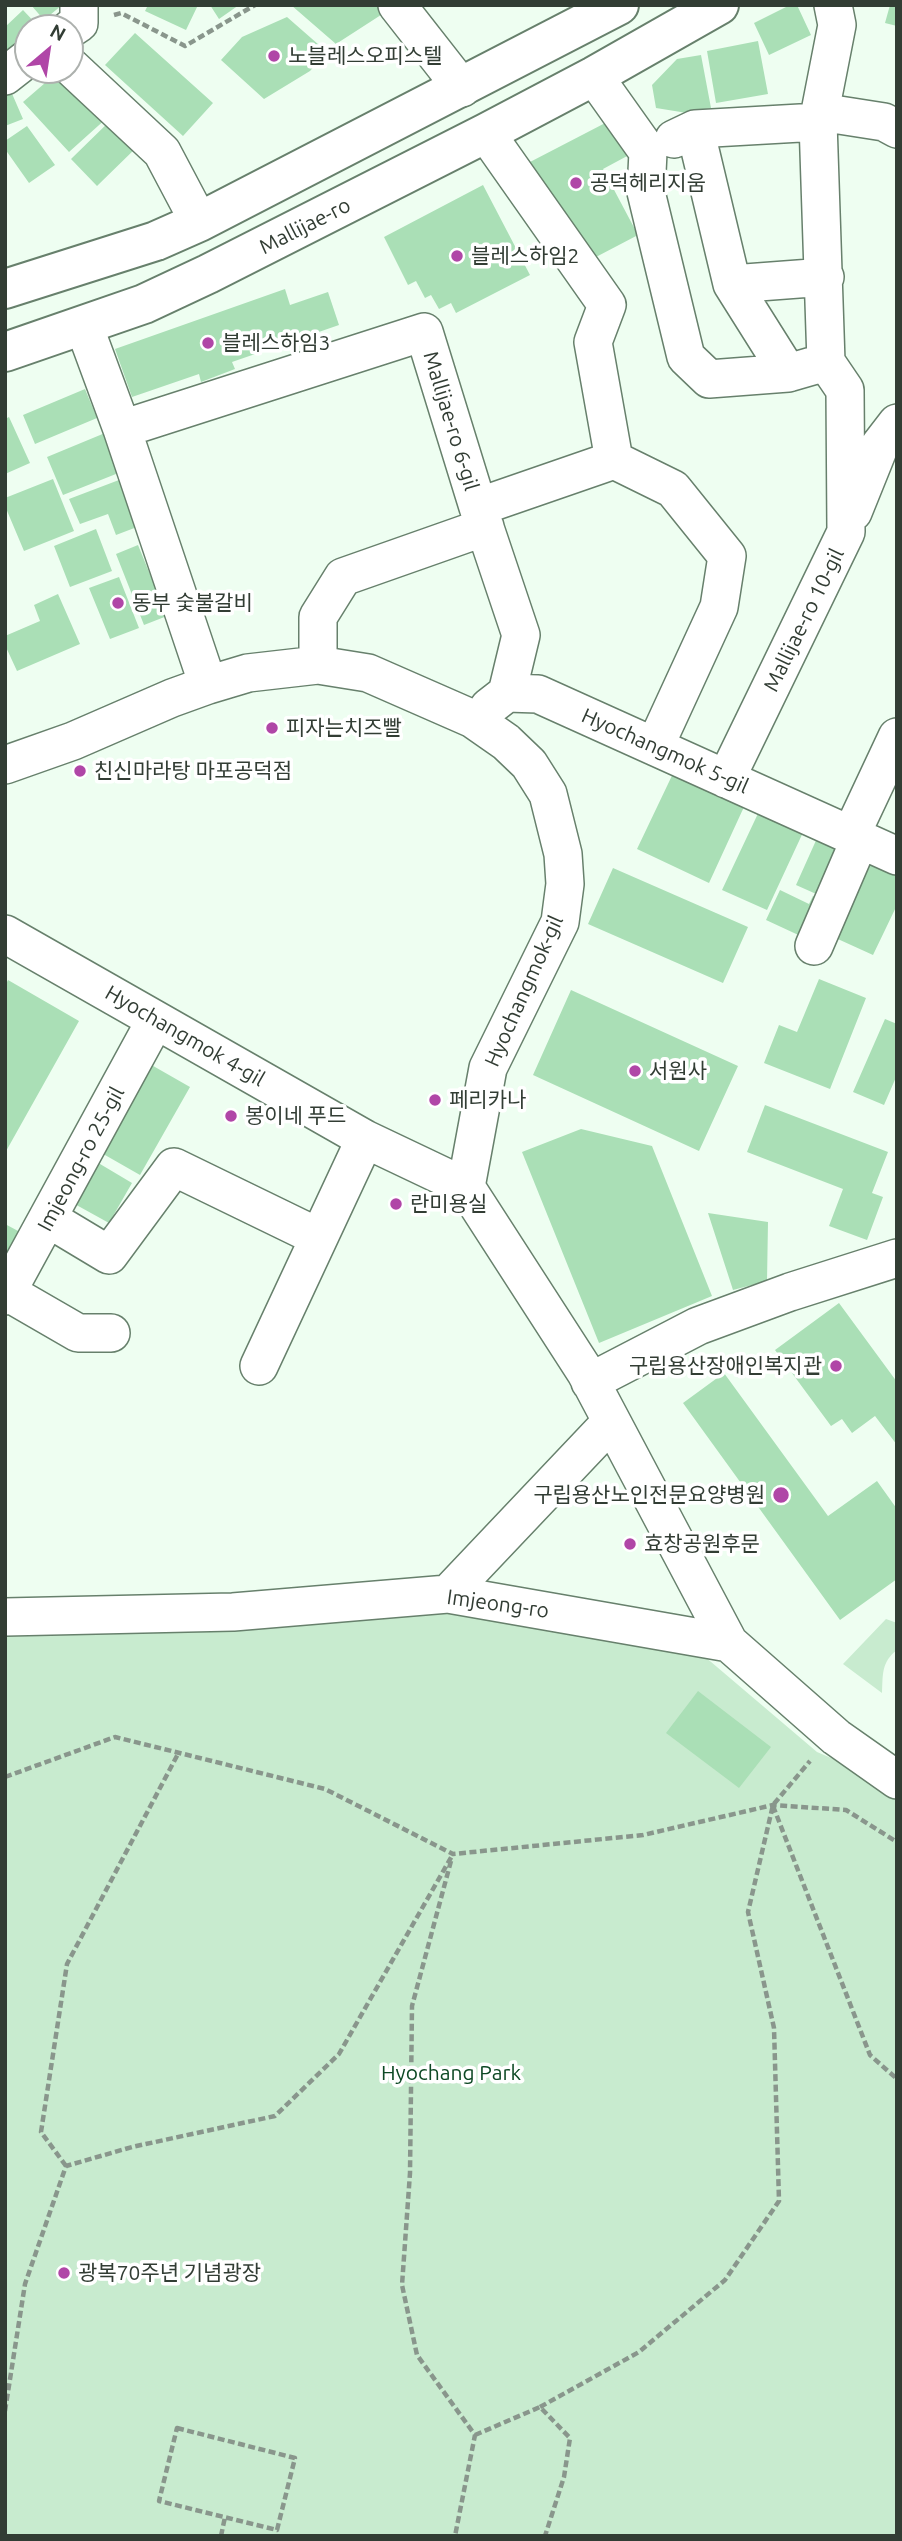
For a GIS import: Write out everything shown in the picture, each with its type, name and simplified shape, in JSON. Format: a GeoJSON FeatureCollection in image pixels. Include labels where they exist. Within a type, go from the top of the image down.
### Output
{"type":"FeatureCollection","features":[{"type":"Feature","properties":{"kind":"main road"},"geometry":{"type":"LineString","coordinates":[[5,289],[156,241],[199,222],[619,5]]}},
{"type":"Feature","properties":{"kind":"main road","name":"Mallijae-ro"},"geometry":{"type":"LineString","coordinates":[[5,352],[144,303],[208,274],[594,76],[719,5]]}},
{"type":"Feature","properties":{"kind":"street"},"geometry":{"type":"LineString","coordinates":[[397,5],[462,88]]}},
{"type":"Feature","properties":{"kind":"street","name":"Mallijae-ro 10-gil"},"geometry":{"type":"LineString","coordinates":[[726,779],[846,532],[836,376],[825,277],[819,117],[836,25],[833,5]]}},
{"type":"Feature","properties":{"kind":"street"},"geometry":{"type":"LineString","coordinates":[[594,76],[648,152],[646,192],[686,357],[709,379],[788,373],[836,376],[893,437],[846,532]]}},
{"type":"Feature","properties":{"kind":"street"},"geometry":{"type":"LineString","coordinates":[[84,79],[162,152],[199,222]]}},
{"type":"Feature","properties":{"kind":"street"},"geometry":{"type":"LineString","coordinates":[[648,152],[695,129],[819,117],[884,122],[897,129]]}},
{"type":"Feature","properties":{"kind":"street"},"geometry":{"type":"LineString","coordinates":[[695,129],[732,284],[788,373]]}},
{"type":"Feature","properties":{"kind":"street"},"geometry":{"type":"LineString","coordinates":[[486,132],[607,305],[593,342],[614,460]]}},
{"type":"Feature","properties":{"kind":"street"},"geometry":{"type":"LineString","coordinates":[[732,284],[825,277]]}},
{"type":"Feature","properties":{"kind":"street"},"geometry":{"type":"LineString","coordinates":[[84,326],[122,429],[208,685]]}},
{"type":"Feature","properties":{"kind":"street","name":"Mallijae-ro 6-gil"},"geometry":{"type":"LineString","coordinates":[[122,429],[424,332],[481,517],[521,635],[507,693]]}},
{"type":"Feature","properties":{"kind":"street"},"geometry":{"type":"LineString","coordinates":[[318,665],[318,617],[343,577],[614,460],[673,489],[727,556],[719,607],[656,746]]}},
{"type":"Feature","properties":{"kind":"street","name":"Hyochangmok-gil"},"geometry":{"type":"LineString","coordinates":[[5,765],[73,741],[208,685],[248,673],[318,665],[368,673],[473,719],[506,742],[529,764],[548,794],[564,854],[565,884],[560,922],[488,1068],[466,1187]]}},
{"type":"Feature","properties":{"kind":"street"},"geometry":{"type":"LineString","coordinates":[[473,719],[507,693]]}},
{"type":"Feature","properties":{"kind":"street","name":"Hyochangmok 5-gil"},"geometry":{"type":"LineString","coordinates":[[507,693],[538,694],[897,856]]}},
{"type":"Feature","properties":{"kind":"street"},"geometry":{"type":"LineString","coordinates":[[814,946],[897,737]]}},
{"type":"Feature","properties":{"kind":"street","name":"Hyochangmok 4-gil"},"geometry":{"type":"LineString","coordinates":[[5,934],[120,997],[155,1021],[365,1139],[466,1187]]}},
{"type":"Feature","properties":{"kind":"street","name":"Imjeong-ro 25-gil"},"geometry":{"type":"LineString","coordinates":[[6,1294],[155,1021]]}},
{"type":"Feature","properties":{"kind":"street"},"geometry":{"type":"LineString","coordinates":[[259,1366],[365,1139]]}},
{"type":"Feature","properties":{"kind":"street"},"geometry":{"type":"LineString","coordinates":[[49,1219],[109,1255],[174,1167],[318,1237]]}},
{"type":"Feature","properties":{"kind":"street"},"geometry":{"type":"LineString","coordinates":[[466,1187],[590,1382],[729,1643],[836,1737],[897,1780]]}},
{"type":"Feature","properties":{"kind":"street"},"geometry":{"type":"LineString","coordinates":[[590,1382],[698,1326],[897,1258]]}},
{"type":"Feature","properties":{"kind":"street"},"geometry":{"type":"LineString","coordinates":[[6,1294],[78,1333],[111,1333]]}},
{"type":"Feature","properties":{"kind":"street"},"geometry":{"type":"LineString","coordinates":[[448,1594],[611,1422]]}},
{"type":"Feature","properties":{"kind":"street","name":"Imjeong-ro"},"geometry":{"type":"LineString","coordinates":[[5,1617],[233,1612],[448,1594],[729,1643]]}},
{"type":"Feature","properties":{"kind":"path"},"geometry":{"type":"LineString","coordinates":[[84,18],[121,13],[185,46],[255,5]]}},
{"type":"Feature","properties":{"kind":"path"},"geometry":{"type":"LineString","coordinates":[[5,1777],[115,1737],[325,1789],[453,1854],[643,1835],[773,1805],[846,1810],[897,1842]]}},
{"type":"Feature","properties":{"kind":"path"},"geometry":{"type":"LineString","coordinates":[[475,2435],[540,2407],[639,2352],[725,2280],[779,2201],[774,2028],[748,1912],[773,1805],[817,1752],[836,1737]]}},
{"type":"Feature","properties":{"kind":"path"},"geometry":{"type":"LineString","coordinates":[[66,2166],[41,2132],[67,1964],[179,1752]]}},
{"type":"Feature","properties":{"kind":"path"},"geometry":{"type":"LineString","coordinates":[[773,1805],[870,2055],[897,2080]]}},
{"type":"Feature","properties":{"kind":"path"},"geometry":{"type":"LineString","coordinates":[[66,2166],[132,2147],[275,2116],[339,2054],[453,1854]]}},
{"type":"Feature","properties":{"kind":"path"},"geometry":{"type":"LineString","coordinates":[[453,1854],[412,2006],[410,2173],[402,2286],[417,2355],[475,2435],[455,2536]]}},
{"type":"Feature","properties":{"kind":"path"},"geometry":{"type":"LineString","coordinates":[[5,2411],[25,2284],[66,2166]]}},
{"type":"Feature","properties":{"kind":"path"},"geometry":{"type":"LineString","coordinates":[[540,2407],[570,2438],[564,2477],[545,2536]]}},
{"type":"Feature","properties":{"kind":"path"},"geometry":{"type":"LineString","coordinates":[[177,2428],[295,2458],[277,2530],[225,2516],[159,2501],[177,2428]]}},
{"type":"Feature","properties":{"kind":"path"},"geometry":{"type":"LineString","coordinates":[[221,2536],[225,2516]]}},
{"type":"Feature","properties":{"kind":"green space","name":"Hyochang Park"},"geometry":{"type":"Polygon","coordinates":[[[445,1611],[697,1650],[817,1752],[897,1786],[897,2536],[5,2536],[5,1635],[237,1631],[445,1611]]]}},
{"type":"Feature","properties":{"kind":"green space"},"geometry":{"type":"Polygon","coordinates":[[[886,1619],[897,1623],[897,1650],[885,1664],[882,1693],[843,1664],[886,1619]]]}},
{"type":"Feature","properties":{"kind":"building"},"geometry":{"type":"Polygon","coordinates":[[[31,5],[62,5],[51,14],[39,14],[31,5]]]}},
{"type":"Feature","properties":{"kind":"building"},"geometry":{"type":"Polygon","coordinates":[[[148,5],[198,5],[186,30],[145,11],[148,5]]]}},
{"type":"Feature","properties":{"kind":"building"},"geometry":{"type":"Polygon","coordinates":[[[210,5],[239,5],[219,19],[210,5]]]}},
{"type":"Feature","properties":{"kind":"building"},"geometry":{"type":"Polygon","coordinates":[[[291,5],[377,5],[384,13],[336,44],[291,5]]]}},
{"type":"Feature","properties":{"kind":"building"},"geometry":{"type":"Polygon","coordinates":[[[790,5],[797,5],[811,35],[769,55],[754,23],[790,5]]]}},
{"type":"Feature","properties":{"kind":"building"},"geometry":{"type":"Polygon","coordinates":[[[890,5],[897,5],[897,26],[885,23],[890,5]]]}},
{"type":"Feature","properties":{"kind":"building","name":"노블레스오피스텔"},"geometry":{"type":"Polygon","coordinates":[[[287,17],[327,52],[310,71],[264,99],[221,60],[242,37],[287,17]]]}},
{"type":"Feature","properties":{"kind":"building"},"geometry":{"type":"Polygon","coordinates":[[[14,18],[14,58],[5,67],[5,27],[14,18]]]}},
{"type":"Feature","properties":{"kind":"building"},"geometry":{"type":"Polygon","coordinates":[[[135,33],[213,103],[183,136],[105,65],[135,33]]]}},
{"type":"Feature","properties":{"kind":"building"},"geometry":{"type":"Polygon","coordinates":[[[758,41],[768,94],[716,103],[707,51],[758,41]]]}},
{"type":"Feature","properties":{"kind":"building"},"geometry":{"type":"Polygon","coordinates":[[[701,55],[711,108],[687,113],[656,108],[652,85],[677,59],[701,55]]]}},
{"type":"Feature","properties":{"kind":"building"},"geometry":{"type":"Polygon","coordinates":[[[44,84],[74,84],[108,117],[69,152],[23,102],[44,84]]]}},
{"type":"Feature","properties":{"kind":"building"},"geometry":{"type":"Polygon","coordinates":[[[10,89],[23,119],[5,126],[5,91],[10,89]]]}},
{"type":"Feature","properties":{"kind":"building"},"geometry":{"type":"Polygon","coordinates":[[[113,118],[139,145],[97,186],[71,159],[113,118]]]}},
{"type":"Feature","properties":{"kind":"building","name":"공덕헤리지움"},"geometry":{"type":"Polygon","coordinates":[[[611,120],[629,155],[603,169],[638,235],[596,257],[549,197],[530,162],[611,120]]]}},
{"type":"Feature","properties":{"kind":"building"},"geometry":{"type":"Polygon","coordinates":[[[27,126],[55,165],[29,183],[5,149],[5,141],[27,126]]]}},
{"type":"Feature","properties":{"kind":"building","name":"블레스하임2"},"geometry":{"type":"Polygon","coordinates":[[[483,185],[530,275],[456,313],[451,303],[439,309],[431,295],[425,298],[416,281],[408,285],[384,237],[483,185]]]}},
{"type":"Feature","properties":{"kind":"building","name":"블레스하임3"},"geometry":{"type":"Polygon","coordinates":[[[285,289],[290,305],[328,292],[339,325],[232,362],[235,369],[201,382],[199,374],[132,397],[115,349],[285,289]]]}},
{"type":"Feature","properties":{"kind":"building"},"geometry":{"type":"Polygon","coordinates":[[[85,389],[97,418],[35,444],[23,415],[85,389]]]}},
{"type":"Feature","properties":{"kind":"building"},"geometry":{"type":"Polygon","coordinates":[[[9,417],[30,463],[5,474],[5,419],[9,417]]]}},
{"type":"Feature","properties":{"kind":"building"},"geometry":{"type":"Polygon","coordinates":[[[105,433],[121,472],[63,495],[47,457],[105,433]]]}},
{"type":"Feature","properties":{"kind":"building"},"geometry":{"type":"Polygon","coordinates":[[[53,479],[74,531],[24,551],[5,506],[5,498],[53,479]]]}},
{"type":"Feature","properties":{"kind":"building"},"geometry":{"type":"Polygon","coordinates":[[[119,480],[137,527],[116,535],[108,514],[80,524],[69,499],[119,480]]]}},
{"type":"Feature","properties":{"kind":"building"},"geometry":{"type":"Polygon","coordinates":[[[96,529],[112,571],[70,587],[54,546],[96,529]]]}},
{"type":"Feature","properties":{"kind":"building"},"geometry":{"type":"Polygon","coordinates":[[[138,545],[167,616],[144,625],[116,554],[138,545]]]}},
{"type":"Feature","properties":{"kind":"building"},"geometry":{"type":"Polygon","coordinates":[[[119,577],[139,628],[110,639],[89,588],[119,577]]]}},
{"type":"Feature","properties":{"kind":"building"},"geometry":{"type":"Polygon","coordinates":[[[58,594],[80,644],[17,671],[5,645],[5,636],[40,621],[34,605],[58,594]]]}},
{"type":"Feature","properties":{"kind":"building"},"geometry":{"type":"Polygon","coordinates":[[[678,763],[749,796],[709,883],[637,849],[678,763]]]}},
{"type":"Feature","properties":{"kind":"building"},"geometry":{"type":"Polygon","coordinates":[[[762,805],[806,826],[767,910],[722,890],[762,805]]]}},
{"type":"Feature","properties":{"kind":"building"},"geometry":{"type":"Polygon","coordinates":[[[818,836],[846,848],[823,897],[796,885],[818,836]]]}},
{"type":"Feature","properties":{"kind":"building"},"geometry":{"type":"Polygon","coordinates":[[[870,849],[897,862],[897,905],[873,955],[829,935],[870,849]]]}},
{"type":"Feature","properties":{"kind":"building"},"geometry":{"type":"Polygon","coordinates":[[[613,868],[748,927],[723,983],[588,924],[613,868]]]}},
{"type":"Feature","properties":{"kind":"building"},"geometry":{"type":"Polygon","coordinates":[[[780,890],[809,904],[813,896],[825,902],[807,939],[766,920],[780,890]]]}},
{"type":"Feature","properties":{"kind":"building"},"geometry":{"type":"Polygon","coordinates":[[[819,979],[866,998],[830,1089],[764,1063],[779,1025],[797,1032],[819,979]]]}},
{"type":"Feature","properties":{"kind":"building"},"geometry":{"type":"Polygon","coordinates":[[[8,980],[79,1021],[5,1153],[5,986],[8,980]]]}},
{"type":"Feature","properties":{"kind":"building","name":"서원사"},"geometry":{"type":"Polygon","coordinates":[[[571,990],[738,1066],[699,1151],[533,1075],[571,990]]]}},
{"type":"Feature","properties":{"kind":"building"},"geometry":{"type":"Polygon","coordinates":[[[885,1019],[897,1024],[897,1075],[884,1105],[853,1092],[885,1019]]]}},
{"type":"Feature","properties":{"kind":"building"},"geometry":{"type":"Polygon","coordinates":[[[148,1063],[190,1087],[140,1175],[98,1151],[148,1063]]]}},
{"type":"Feature","properties":{"kind":"building"},"geometry":{"type":"Polygon","coordinates":[[[765,1105],[888,1152],[872,1193],[883,1197],[867,1240],[829,1226],[843,1189],[747,1152],[765,1105]]]}},
{"type":"Feature","properties":{"kind":"building"},"geometry":{"type":"Polygon","coordinates":[[[581,1129],[652,1146],[712,1296],[599,1343],[522,1152],[581,1129]]]}},
{"type":"Feature","properties":{"kind":"building"},"geometry":{"type":"Polygon","coordinates":[[[95,1161],[132,1183],[109,1223],[71,1202],[95,1161]]]}},
{"type":"Feature","properties":{"kind":"building"},"geometry":{"type":"Polygon","coordinates":[[[708,1213],[768,1222],[767,1281],[733,1290],[708,1213]]]}},
{"type":"Feature","properties":{"kind":"building"},"geometry":{"type":"Polygon","coordinates":[[[5,1224],[20,1232],[5,1257],[5,1224]]]}},
{"type":"Feature","properties":{"kind":"building","name":"구립용산장애인복지관"},"geometry":{"type":"Polygon","coordinates":[[[839,1303],[897,1382],[897,1445],[875,1416],[852,1433],[842,1419],[831,1426],[775,1350],[839,1303]]]}},
{"type":"Feature","properties":{"kind":"building","name":"구립용산노인전문요양병원"},"geometry":{"type":"Polygon","coordinates":[[[724,1373],[828,1516],[877,1481],[897,1509],[897,1579],[840,1620],[683,1403],[724,1373]]]}},
{"type":"Feature","properties":{"kind":"building"},"geometry":{"type":"Polygon","coordinates":[[[698,1691],[771,1747],[739,1788],[666,1733],[698,1691]]]}},
{"type":"Feature","properties":{"kind":"place","name":"노블레스오피스텔"},"geometry":{"type":"Point","coordinates":[274,56]}},
{"type":"Feature","properties":{"kind":"place","name":"공덕헤리지움"},"geometry":{"type":"Point","coordinates":[576,183]}},
{"type":"Feature","properties":{"kind":"place","name":"블레스하임2"},"geometry":{"type":"Point","coordinates":[457,256]}},
{"type":"Feature","properties":{"kind":"place","name":"블레스하임3"},"geometry":{"type":"Point","coordinates":[208,343]}},
{"type":"Feature","properties":{"kind":"place","name":"동부 숯불갈비"},"geometry":{"type":"Point","coordinates":[118,603]}},
{"type":"Feature","properties":{"kind":"place","name":"피자는치즈빨"},"geometry":{"type":"Point","coordinates":[272,728]}},
{"type":"Feature","properties":{"kind":"place","name":"친신마라탕 마포공덕점"},"geometry":{"type":"Point","coordinates":[80,771]}},
{"type":"Feature","properties":{"kind":"place","name":"서원사"},"geometry":{"type":"Point","coordinates":[635,1071]}},
{"type":"Feature","properties":{"kind":"place","name":"페리카나"},"geometry":{"type":"Point","coordinates":[435,1100]}},
{"type":"Feature","properties":{"kind":"place","name":"봉이네 푸드"},"geometry":{"type":"Point","coordinates":[231,1116]}},
{"type":"Feature","properties":{"kind":"place","name":"란미용실"},"geometry":{"type":"Point","coordinates":[396,1204]}},
{"type":"Feature","properties":{"kind":"place","name":"구립용산장애인복지관"},"geometry":{"type":"Point","coordinates":[836,1366]}},
{"type":"Feature","properties":{"kind":"place","name":"구립용산노인전문요양병원"},"geometry":{"type":"Point","coordinates":[781,1495]}},
{"type":"Feature","properties":{"kind":"place","name":"효창공원후문"},"geometry":{"type":"Point","coordinates":[630,1544]}},
{"type":"Feature","properties":{"kind":"place","name":"광복70주년 기념광장"},"geometry":{"type":"Point","coordinates":[64,2273]}}]}
